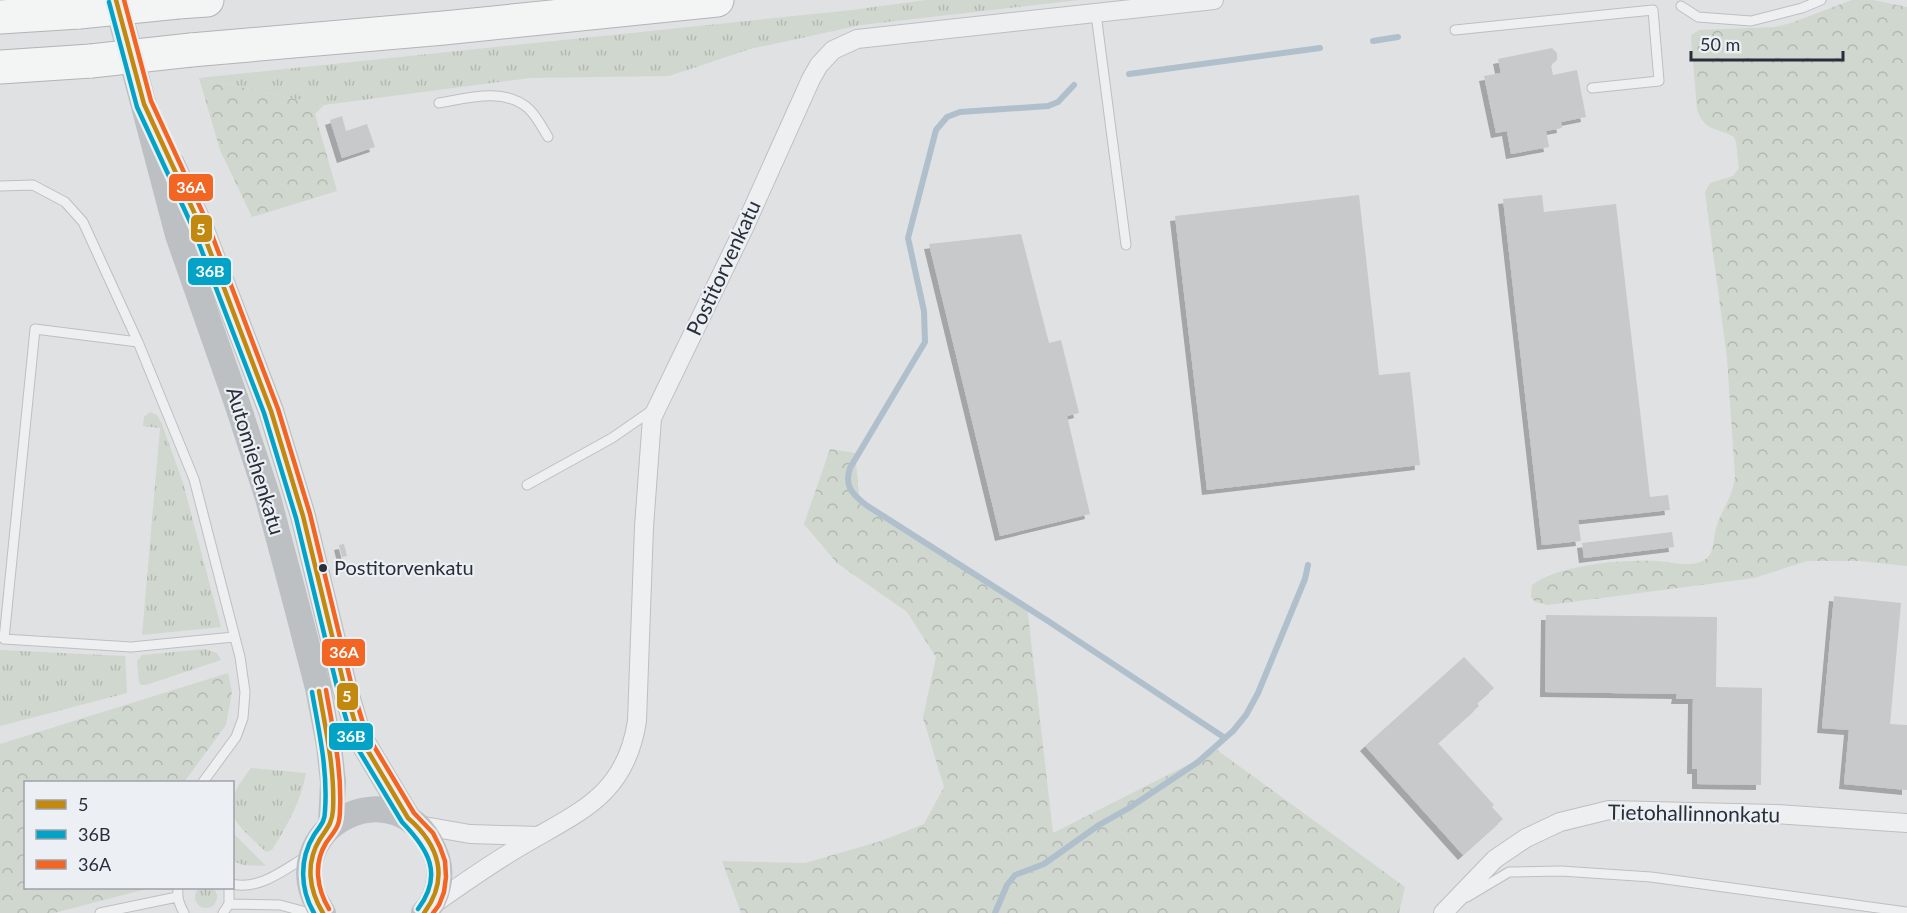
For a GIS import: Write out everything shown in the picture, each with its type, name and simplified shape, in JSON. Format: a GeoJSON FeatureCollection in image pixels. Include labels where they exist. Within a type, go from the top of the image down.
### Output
{"type":"FeatureCollection","features":[{"type":"Feature","properties":{"kind":"highway"},"geometry":{"type":"LineString","coordinates":[[0,67],[91,61],[717,0]]}},
{"type":"Feature","properties":{"kind":"highway"},"geometry":{"type":"LineString","coordinates":[[0,17],[193,1]]}},
{"type":"Feature","properties":{"kind":"main road","name":"Automiehenkatu"},"geometry":{"type":"LineString","coordinates":[[116,0],[178,235],[268,498],[318,688],[329,745],[333,782],[331,825]]}},
{"type":"Feature","properties":{"kind":"main road","name":"Automiehenkatu"},"geometry":{"type":"LineString","coordinates":[[144,104],[200,225],[271,411],[303,516],[345,689],[359,736],[413,822],[432,843],[439,864],[438,886],[428,910]]}},
{"type":"Feature","properties":{"kind":"main road"},"geometry":{"type":"LineString","coordinates":[[323,913],[316,903],[311,886],[310,869],[313,852],[331,825],[348,814],[368,809],[389,810],[413,822]]}},
{"type":"Feature","properties":{"kind":"street","name":"Postitorvenkatu"},"geometry":{"type":"LineString","coordinates":[[428,910],[482,869],[580,813],[604,792],[623,767],[635,733],[652,418],[744,228],[819,65],[833,50],[857,39],[1214,0]]}},
{"type":"Feature","properties":{"kind":"street","name":"Tietohallinnonkatu"},"geometry":{"type":"LineString","coordinates":[[1446,910],[1495,859],[1526,838],[1560,822],[1609,810],[1776,814],[1907,823]]}},
{"type":"Feature","properties":{"kind":"street"},"geometry":{"type":"LineString","coordinates":[[413,822],[470,834],[538,836]]}},
{"type":"Feature","properties":{"kind":"lane"},"geometry":{"type":"LineString","coordinates":[[1681,6],[1698,17],[1751,21],[1802,8],[1821,0]]}},
{"type":"Feature","properties":{"kind":"lane"},"geometry":{"type":"LineString","coordinates":[[1455,30],[1653,10],[1659,81],[1592,88]]}},
{"type":"Feature","properties":{"kind":"lane"},"geometry":{"type":"LineString","coordinates":[[1096,14],[1126,245]]}},
{"type":"Feature","properties":{"kind":"lane"},"geometry":{"type":"LineString","coordinates":[[439,103],[476,97],[509,98],[531,110],[548,137]]}},
{"type":"Feature","properties":{"kind":"lane"},"geometry":{"type":"LineString","coordinates":[[0,186],[33,185],[65,202],[84,222],[138,342],[194,479],[240,657],[245,692],[243,718],[236,737],[204,781]]}},
{"type":"Feature","properties":{"kind":"lane"},"geometry":{"type":"LineString","coordinates":[[138,342],[34,328],[4,639],[130,647],[234,637]]}},
{"type":"Feature","properties":{"kind":"lane"},"geometry":{"type":"LineString","coordinates":[[527,484],[612,438],[656,408]]}},
{"type":"Feature","properties":{"kind":"lane"},"geometry":{"type":"LineString","coordinates":[[234,884],[244,887],[260,883],[313,852]]}},
{"type":"Feature","properties":{"kind":"lane"},"geometry":{"type":"LineString","coordinates":[[1446,910],[1509,872],[1561,872],[1651,877],[1907,912]]}},
{"type":"Feature","properties":{"kind":"lane"},"geometry":{"type":"LineString","coordinates":[[229,889],[226,909],[280,905],[310,913]]}},
{"type":"Feature","properties":{"kind":"lane"},"geometry":{"type":"LineString","coordinates":[[100,913],[178,892],[179,905],[184,913]]}},
{"type":"Feature","properties":{"kind":"green space"},"geometry":{"type":"Polygon","coordinates":[[[926,0],[1079,0],[861,25],[750,49],[669,76],[530,78],[324,105],[199,78],[852,10],[926,0]]]}},
{"type":"Feature","properties":{"kind":"green space"},"geometry":{"type":"Polygon","coordinates":[[[1852,0],[1873,0],[1907,7],[1907,566],[1860,561],[1807,561],[1754,578],[1548,605],[1535,602],[1531,597],[1532,585],[1559,572],[1627,561],[1696,563],[1707,558],[1711,552],[1718,521],[1732,491],[1735,476],[1727,358],[1705,192],[1710,183],[1733,176],[1739,168],[1734,137],[1708,126],[1697,110],[1691,37],[1699,30],[1775,27],[1852,0]]]}},
{"type":"Feature","properties":{"kind":"green space"},"geometry":{"type":"Polygon","coordinates":[[[199,78],[324,105],[315,114],[337,191],[252,217],[220,150],[199,78]]]}},
{"type":"Feature","properties":{"kind":"green space"},"geometry":{"type":"Polygon","coordinates":[[[150,412],[157,415],[162,424],[183,483],[221,627],[142,635],[160,428],[143,426],[144,417],[150,412]]]}},
{"type":"Feature","properties":{"kind":"green space"},"geometry":{"type":"Polygon","coordinates":[[[830,449],[855,453],[860,504],[1027,606],[1053,833],[1217,750],[1405,887],[1399,913],[741,913],[722,861],[805,863],[881,841],[924,824],[944,787],[923,718],[936,657],[907,612],[837,563],[804,524],[830,449]]]}},
{"type":"Feature","properties":{"kind":"green space"},"geometry":{"type":"Polygon","coordinates":[[[205,649],[217,653],[221,660],[146,685],[141,685],[139,682],[137,661],[142,655],[205,649]]]}},
{"type":"Feature","properties":{"kind":"green space"},"geometry":{"type":"Polygon","coordinates":[[[0,650],[125,656],[127,693],[0,726],[0,650]]]}},
{"type":"Feature","properties":{"kind":"green space"},"geometry":{"type":"Polygon","coordinates":[[[228,673],[232,692],[226,725],[185,781],[24,781],[24,889],[146,889],[54,913],[0,913],[0,744],[228,673]]]}},
{"type":"Feature","properties":{"kind":"green space"},"geometry":{"type":"Polygon","coordinates":[[[251,768],[306,773],[293,813],[272,850],[266,852],[244,831],[234,816],[234,795],[251,768]]]}},
{"type":"Feature","properties":{"kind":"green space"},"geometry":{"type":"Polygon","coordinates":[[[234,834],[266,866],[243,865],[234,861],[234,834]]]}},
{"type":"Feature","properties":{"kind":"green space"},"geometry":{"type":"Polygon","coordinates":[[[198,889],[214,889],[216,893],[214,905],[206,908],[198,905],[195,897],[198,889]]]}},
{"type":"Feature","properties":{"kind":"building"},"geometry":{"type":"Polygon","coordinates":[[[1552,48],[1557,53],[1557,60],[1551,65],[1553,75],[1577,70],[1586,117],[1561,122],[1562,128],[1546,131],[1549,147],[1511,154],[1507,131],[1496,133],[1484,76],[1501,73],[1498,59],[1552,48]]]}},
{"type":"Feature","properties":{"kind":"building"},"geometry":{"type":"Polygon","coordinates":[[[342,116],[346,131],[367,124],[375,147],[342,158],[330,120],[342,116]]]}},
{"type":"Feature","properties":{"kind":"building"},"geometry":{"type":"Polygon","coordinates":[[[1359,195],[1379,375],[1410,372],[1420,465],[1207,490],[1175,216],[1359,195]]]}},
{"type":"Feature","properties":{"kind":"building"},"geometry":{"type":"Polygon","coordinates":[[[1542,195],[1544,212],[1616,204],[1650,497],[1668,495],[1670,510],[1578,520],[1581,541],[1542,545],[1503,199],[1542,195]]]}},
{"type":"Feature","properties":{"kind":"building"},"geometry":{"type":"Polygon","coordinates":[[[1021,234],[1049,343],[1061,340],[1079,413],[1067,416],[1090,514],[1000,536],[929,244],[1021,234]]]}},
{"type":"Feature","properties":{"kind":"building"},"geometry":{"type":"Polygon","coordinates":[[[1672,532],[1674,547],[1584,558],[1582,543],[1672,532]]]}},
{"type":"Feature","properties":{"kind":"building"},"geometry":{"type":"Polygon","coordinates":[[[344,544],[347,556],[342,557],[339,545],[344,544]]]}},
{"type":"Feature","properties":{"kind":"building"},"geometry":{"type":"Polygon","coordinates":[[[1834,596],[1901,603],[1890,724],[1907,725],[1907,790],[1844,784],[1849,730],[1822,728],[1834,596]]]}},
{"type":"Feature","properties":{"kind":"building"},"geometry":{"type":"Polygon","coordinates":[[[1546,615],[1717,617],[1716,687],[1762,688],[1761,785],[1697,784],[1697,769],[1692,769],[1693,699],[1676,699],[1677,694],[1545,692],[1546,615]]]}},
{"type":"Feature","properties":{"kind":"building"},"geometry":{"type":"Polygon","coordinates":[[[1464,657],[1494,688],[1477,703],[1479,706],[1438,743],[1494,805],[1492,807],[1503,819],[1463,855],[1365,746],[1464,657]]]}},
{"type":"Feature","properties":{"kind":"waterway"},"geometry":{"type":"LineString","coordinates":[[1373,41],[1398,37]]}},
{"type":"Feature","properties":{"kind":"waterway"},"geometry":{"type":"LineString","coordinates":[[1129,74],[1320,48]]}},
{"type":"Feature","properties":{"kind":"waterway"},"geometry":{"type":"LineString","coordinates":[[1074,85],[1058,102],[1048,106],[960,112],[947,117],[936,130],[908,238],[924,311],[925,342],[850,468],[849,485],[853,493],[866,505],[1225,738]]}},
{"type":"Feature","properties":{"kind":"waterway"},"geometry":{"type":"LineString","coordinates":[[995,913],[1007,885],[1015,875],[1044,864],[1099,825],[1129,808],[1198,762],[1233,731],[1246,715],[1258,693],[1305,579],[1308,565]]}},
{"type":"Feature","properties":{"kind":"transit line","name":"5"},"geometry":{"type":"LineString","coordinates":[[116,0],[144,104],[200,225],[271,411],[303,516],[345,689],[359,736],[408,818],[419,828],[434,851],[439,875],[432,900],[424,913]]}},
{"type":"Feature","properties":{"kind":"transit line","name":"36A"},"geometry":{"type":"LineString","coordinates":[[124,0],[151,101],[207,222],[278,409],[310,514],[352,687],[366,733],[414,813],[433,833],[445,861],[444,892],[433,913]]}},
{"type":"Feature","properties":{"kind":"transit line","name":"36B"},"geometry":{"type":"LineString","coordinates":[[109,2],[137,107],[193,228],[264,413],[296,518],[352,739],[402,822],[419,842],[430,862],[430,884],[418,909]]}},
{"type":"Feature","properties":{"kind":"transit line","name":"36A"},"geometry":{"type":"LineString","coordinates":[[326,690],[340,780],[340,816],[338,824],[322,851],[318,868],[319,885],[329,909]]}},
{"type":"Feature","properties":{"kind":"transit line","name":"5"},"geometry":{"type":"LineString","coordinates":[[319,691],[333,780],[332,819],[315,848],[311,867],[312,886],[323,913]]}},
{"type":"Feature","properties":{"kind":"transit line","name":"36B"},"geometry":{"type":"LineString","coordinates":[[312,692],[322,751],[326,796],[324,818],[309,844],[304,864],[306,894],[314,913]]}},
{"type":"Feature","properties":{"kind":"place","name":"Postitorvenkatu"},"geometry":{"type":"Point","coordinates":[323,568]}}]}
